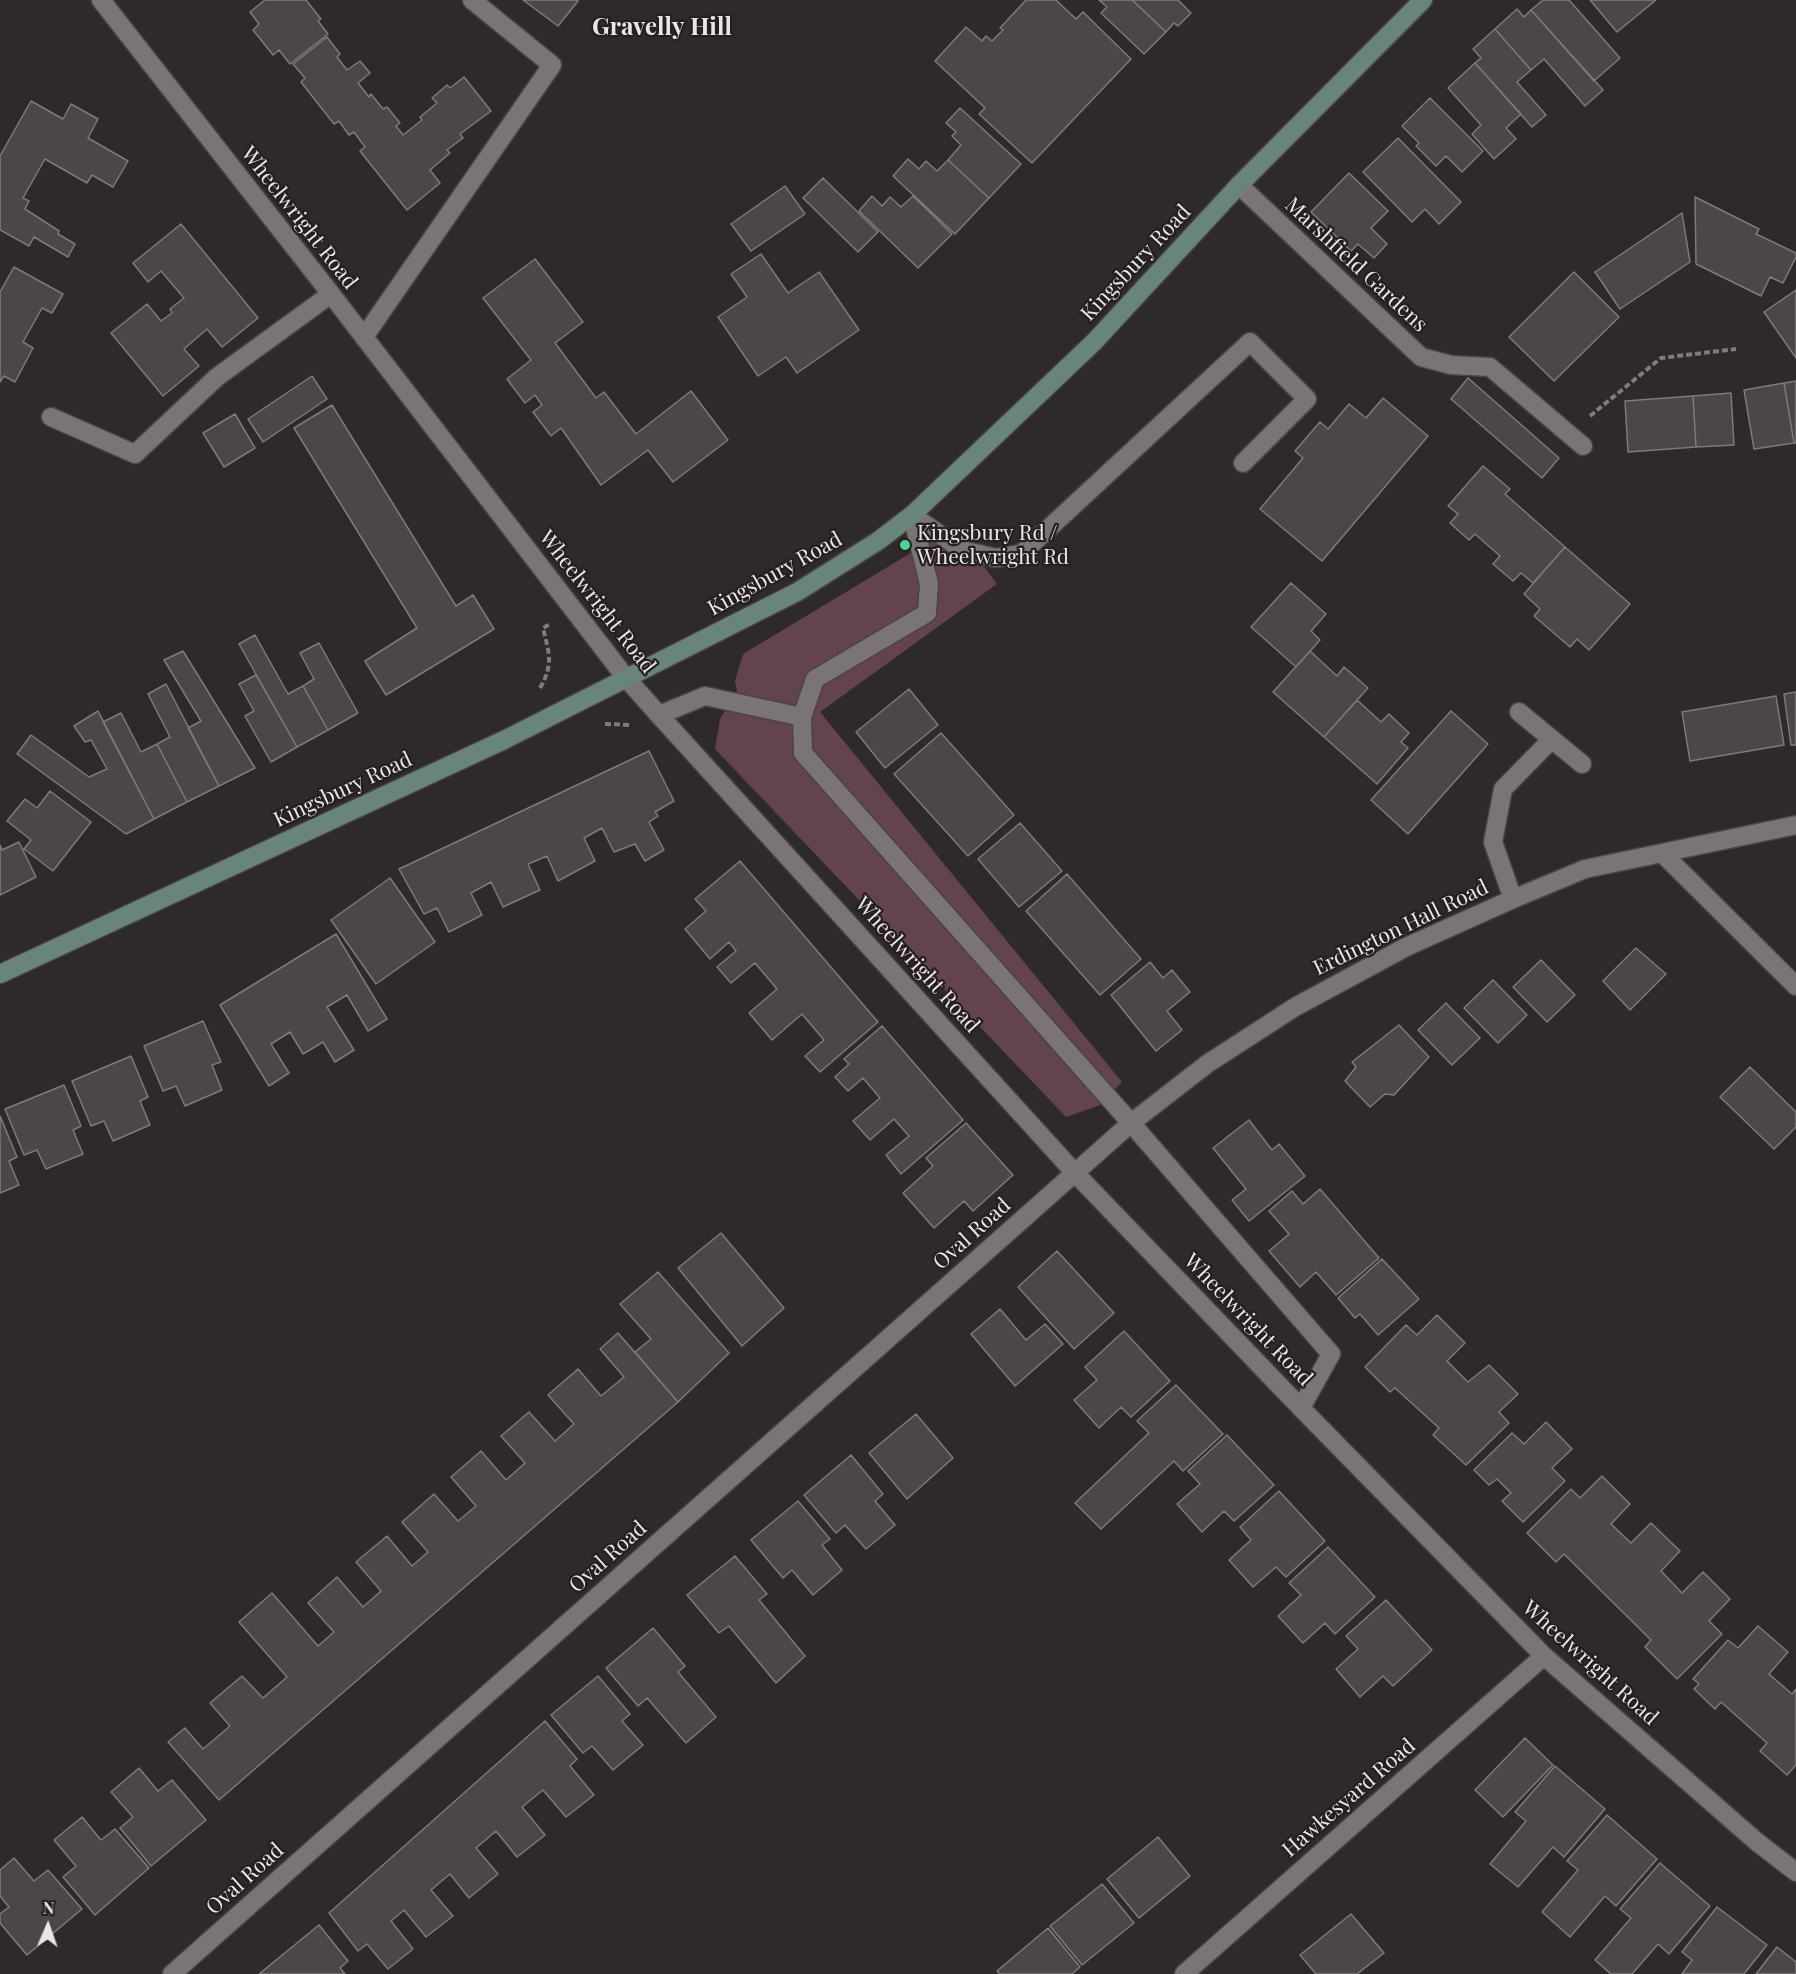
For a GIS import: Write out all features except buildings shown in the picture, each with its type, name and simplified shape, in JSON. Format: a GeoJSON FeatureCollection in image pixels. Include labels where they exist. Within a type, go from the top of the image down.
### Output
{"type":"FeatureCollection","features":[{"type":"Feature","properties":{"kind":"street","name":"Wheelwright Road"},"geometry":{"type":"LineString","coordinates":[[101,0],[331,294],[626,678],[659,715],[1075,1173],[1544,1656],[1757,1842],[1796,1872]]}},
{"type":"Feature","properties":{"kind":"street"},"geometry":{"type":"LineString","coordinates":[[364,337],[552,65],[472,0]]}},
{"type":"Feature","properties":{"kind":"street","name":"Kingsbury Road"},"geometry":{"type":"LineString","coordinates":[[0,974],[504,740],[797,592],[878,541],[912,515],[1094,342],[1239,185],[1423,0]]}},
{"type":"Feature","properties":{"kind":"street","name":"Marshfield Gardens"},"geometry":{"type":"LineString","coordinates":[[1239,185],[1420,357],[1450,365],[1490,367],[1583,446]]}},
{"type":"Feature","properties":{"kind":"street"},"geometry":{"type":"LineString","coordinates":[[51,417],[135,454],[217,377],[331,294]]}},
{"type":"Feature","properties":{"kind":"street"},"geometry":{"type":"LineString","coordinates":[[912,515],[962,550],[996,558],[1021,554],[1250,342],[1307,399],[1243,464]]}},
{"type":"Feature","properties":{"kind":"street"},"geometry":{"type":"LineString","coordinates":[[912,515],[928,584],[927,613],[815,679],[802,717],[803,753],[1131,1123],[1331,1354],[1301,1408]]}},
{"type":"Feature","properties":{"kind":"street"},"geometry":{"type":"LineString","coordinates":[[659,715],[705,696],[802,717]]}},
{"type":"Feature","properties":{"kind":"street"},"geometry":{"type":"LineString","coordinates":[[1519,712],[1582,764]]}},
{"type":"Feature","properties":{"kind":"street"},"geometry":{"type":"LineString","coordinates":[[1513,899],[1493,842],[1503,789],[1552,739]]}},
{"type":"Feature","properties":{"kind":"street","name":"Erdington Hall Road"},"geometry":{"type":"LineString","coordinates":[[1075,1173],[1131,1123],[1207,1064],[1295,1007],[1406,947],[1585,869],[1796,825]]}},
{"type":"Feature","properties":{"kind":"street"},"geometry":{"type":"LineString","coordinates":[[1662,853],[1796,986]]}},
{"type":"Feature","properties":{"kind":"street","name":"Oval Road"},"geometry":{"type":"LineString","coordinates":[[172,1974],[1075,1173]]}},
{"type":"Feature","properties":{"kind":"street","name":"Hawkesyard Road"},"geometry":{"type":"LineString","coordinates":[[1184,1974],[1544,1656]]}},
{"type":"Feature","properties":{"kind":"path"},"geometry":{"type":"LineString","coordinates":[[1569,433],[1661,358],[1736,349]]}},
{"type":"Feature","properties":{"kind":"shaded area"},"geometry":{"type":"Polygon","coordinates":[[[954,527],[997,584],[820,712],[1122,1082],[1100,1105],[1066,1117],[715,749],[720,719],[737,691],[735,681],[743,654],[954,527]]]}},
{"type":"Feature","properties":{"kind":"place","name":"Kingsbury Rd / Wheelwright Rd"},"geometry":{"type":"Point","coordinates":[905,545]}},
{"type":"Feature","properties":{"kind":"district","name":"Gravelly Hill"},"geometry":{"type":"Point","coordinates":[662,28]}}]}
